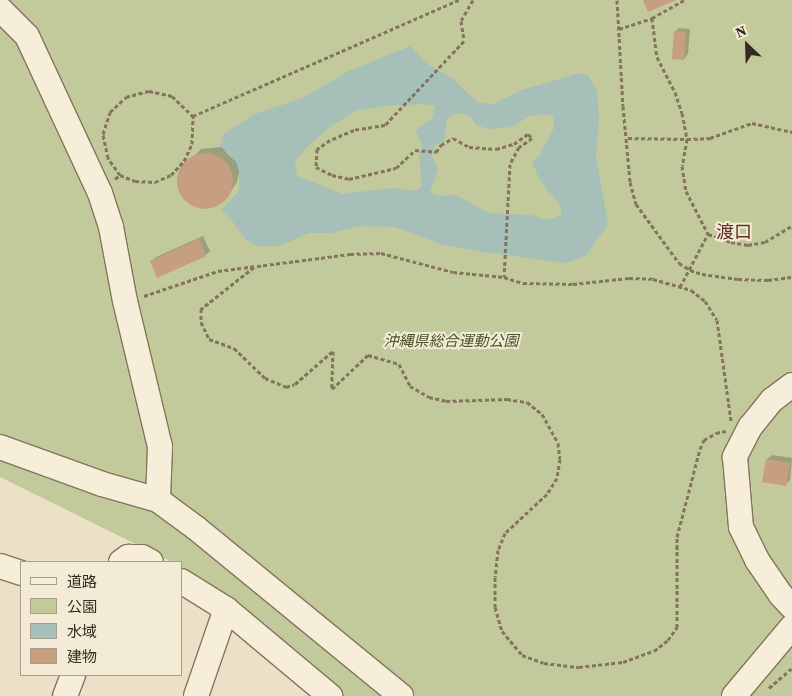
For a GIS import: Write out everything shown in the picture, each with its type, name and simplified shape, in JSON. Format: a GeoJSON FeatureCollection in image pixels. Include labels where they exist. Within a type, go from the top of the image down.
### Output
{"type":"FeatureCollection","features":[{"type":"Feature","properties":{"kind":"street"},"geometry":{"type":"LineString","coordinates":[[0,9],[27,36],[100,193],[115,242],[125,301],[160,447],[158,500]]}},
{"type":"Feature","properties":{"kind":"street"},"geometry":{"type":"LineString","coordinates":[[792,385],[772,400],[750,427],[735,457],[741,527],[757,560],[781,595],[792,607]]}},
{"type":"Feature","properties":{"kind":"street"},"geometry":{"type":"LineString","coordinates":[[0,446],[102,484],[158,500],[196,528],[401,696]]}},
{"type":"Feature","properties":{"kind":"street"},"geometry":{"type":"LineString","coordinates":[[122,561],[128,557],[142,557],[149,561]]}},
{"type":"Feature","properties":{"kind":"street"},"geometry":{"type":"LineString","coordinates":[[0,566],[20,573]]}},
{"type":"Feature","properties":{"kind":"street"},"geometry":{"type":"LineString","coordinates":[[182,582],[226,609],[323,694]]}},
{"type":"Feature","properties":{"kind":"street"},"geometry":{"type":"LineString","coordinates":[[196,696],[226,609]]}},
{"type":"Feature","properties":{"kind":"street"},"geometry":{"type":"LineString","coordinates":[[734,696],[792,627]]}},
{"type":"Feature","properties":{"kind":"street"},"geometry":{"type":"LineString","coordinates":[[65,696],[73,676]]}},
{"type":"Feature","properties":{"kind":"path"},"geometry":{"type":"LineString","coordinates":[[193,116],[459,0]]}},
{"type":"Feature","properties":{"kind":"path"},"geometry":{"type":"LineString","coordinates":[[474,0],[461,21],[464,41],[385,125],[354,130],[330,140],[318,149],[316,167],[332,175],[349,179],[396,168],[415,150],[436,152],[441,145],[452,138],[469,147],[496,149],[514,144],[528,134],[532,138],[519,147],[510,164],[504,276]]}},
{"type":"Feature","properties":{"kind":"path"},"geometry":{"type":"LineString","coordinates":[[618,0],[623,106],[628,138],[630,182],[636,204],[679,263],[690,270],[738,279],[768,280],[792,276]]}},
{"type":"Feature","properties":{"kind":"path"},"geometry":{"type":"LineString","coordinates":[[619,29],[652,18],[684,0]]}},
{"type":"Feature","properties":{"kind":"path"},"geometry":{"type":"LineString","coordinates":[[652,18],[657,57],[675,92],[682,113],[687,139],[682,166],[686,191],[708,234],[731,242],[748,245],[765,242],[792,226]]}},
{"type":"Feature","properties":{"kind":"path"},"geometry":{"type":"LineString","coordinates":[[149,91],[172,96],[193,116],[192,144],[184,161],[171,175],[155,182],[135,181],[120,175],[108,158],[103,134],[110,112],[126,97],[149,91]]}},
{"type":"Feature","properties":{"kind":"path"},"geometry":{"type":"LineString","coordinates":[[628,138],[710,138],[752,122],[792,132]]}},
{"type":"Feature","properties":{"kind":"path"},"geometry":{"type":"LineString","coordinates":[[100,193],[120,175]]}},
{"type":"Feature","properties":{"kind":"path"},"geometry":{"type":"LineString","coordinates":[[680,287],[708,234]]}},
{"type":"Feature","properties":{"kind":"path"},"geometry":{"type":"LineString","coordinates":[[125,301],[172,288],[200,276],[254,266],[350,254],[381,253],[453,272],[504,276],[523,283],[573,284],[629,278],[653,279],[691,290],[706,301],[717,320],[731,423]]}},
{"type":"Feature","properties":{"kind":"path"},"geometry":{"type":"LineString","coordinates":[[254,266],[201,308],[201,322],[208,339],[234,348],[265,378],[286,387],[295,384],[333,350],[332,389],[368,355],[399,364],[410,386],[428,398],[446,401],[507,399],[527,402],[542,414],[558,443],[560,459],[557,478],[547,494],[506,533],[498,550],[495,577],[495,607],[502,631],[522,655],[544,663],[588,666],[623,662],[654,651],[668,640],[677,627],[677,537],[700,449],[704,440],[716,433],[732,430],[735,457]]}},
{"type":"Feature","properties":{"kind":"path"},"geometry":{"type":"LineString","coordinates":[[765,692],[792,668]]}},
{"type":"Feature","properties":{"kind":"green space","name":"沖縄県総合運動公園"},"geometry":{"type":"Polygon","coordinates":[[[0,0],[792,0],[792,696],[341,696],[203,579],[182,568],[182,561],[170,561],[0,477],[0,0]]]}},
{"type":"Feature","properties":{"kind":"water"},"geometry":{"type":"Polygon","coordinates":[[[410,46],[426,63],[452,78],[478,103],[493,104],[522,90],[580,73],[588,75],[597,90],[599,119],[596,156],[608,224],[586,256],[565,263],[440,244],[395,227],[360,226],[331,233],[309,233],[279,246],[257,246],[244,238],[233,222],[221,210],[239,191],[239,174],[234,160],[229,153],[220,149],[223,134],[255,114],[303,98],[347,72],[410,46]],[[423,104],[384,106],[356,111],[334,124],[309,145],[295,161],[297,176],[343,194],[393,188],[415,191],[422,186],[419,158],[422,144],[415,131],[432,118],[435,106],[423,104]],[[457,113],[447,119],[444,141],[434,146],[432,157],[438,169],[430,193],[441,196],[456,195],[489,213],[531,215],[547,220],[561,215],[562,208],[539,179],[532,162],[540,155],[554,128],[553,116],[544,114],[530,116],[512,127],[489,129],[476,125],[470,116],[457,113]]]}},
{"type":"Feature","properties":{"kind":"building"},"geometry":{"type":"Polygon","coordinates":[[[643,0],[676,0],[648,12],[643,0]]]}},
{"type":"Feature","properties":{"kind":"building"},"geometry":{"type":"Polygon","coordinates":[[[674,31],[686,32],[684,60],[672,59],[674,31]]]}},
{"type":"Feature","properties":{"kind":"building"},"geometry":{"type":"Polygon","coordinates":[[[205,153],[216,155],[225,161],[231,170],[233,181],[231,192],[225,201],[216,207],[205,209],[194,207],[185,201],[179,192],[177,181],[179,170],[185,161],[194,155],[205,153]]]}},
{"type":"Feature","properties":{"kind":"building"},"geometry":{"type":"Polygon","coordinates":[[[199,239],[206,256],[157,278],[150,261],[199,239]]]}},
{"type":"Feature","properties":{"kind":"building"},"geometry":{"type":"Polygon","coordinates":[[[766,459],[790,463],[786,486],[762,482],[766,459]]]}},
{"type":"Feature","properties":{"kind":"district","name":"渡口"},"geometry":{"type":"Point","coordinates":[734,232]}}]}
